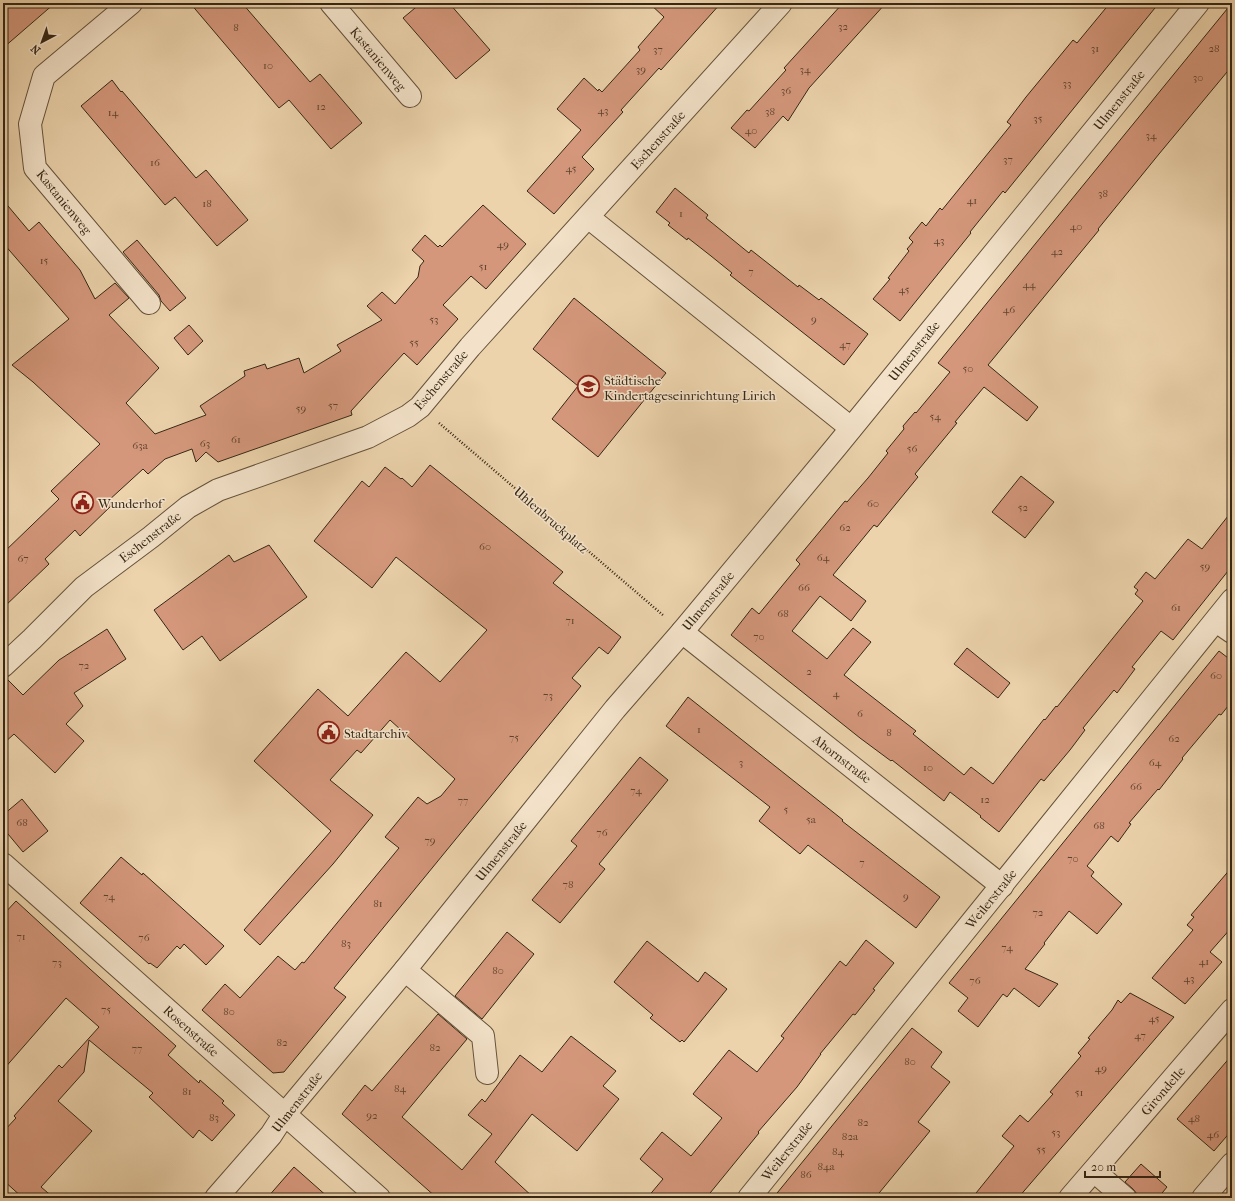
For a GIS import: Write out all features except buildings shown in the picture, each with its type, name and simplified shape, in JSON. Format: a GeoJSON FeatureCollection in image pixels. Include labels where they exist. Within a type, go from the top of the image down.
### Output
{"type":"FeatureCollection","features":[{"type":"Feature","properties":{"kind":"street","name":"Kastanienweg"},"geometry":{"type":"LineString","coordinates":[[131,3],[44,76],[30,124],[35,168],[148,304]]}},
{"type":"Feature","properties":{"kind":"street","name":"Kastanienweg"},"geometry":{"type":"LineString","coordinates":[[331,3],[410,96]]}},
{"type":"Feature","properties":{"kind":"street","name":"Eschenstraße"},"geometry":{"type":"LineString","coordinates":[[3,666],[84,587],[151,538],[188,507],[218,490],[368,437],[408,416],[420,407],[470,347],[781,3]]}},
{"type":"Feature","properties":{"kind":"street","name":"Ulmenstraße"},"geometry":{"type":"LineString","coordinates":[[216,1198],[271,1135],[284,1114],[405,970],[615,709],[682,632],[851,428],[1198,3]]}},
{"type":"Feature","properties":{"kind":"street"},"geometry":{"type":"LineString","coordinates":[[588,218],[851,428]]}},
{"type":"Feature","properties":{"kind":"street","name":"Weilerstraße"},"geometry":{"type":"LineString","coordinates":[[749,1198],[1002,886],[1224,627],[1232,600]]}},
{"type":"Feature","properties":{"kind":"street","name":"Ahornstraße"},"geometry":{"type":"LineString","coordinates":[[682,632],[1002,886]]}},
{"type":"Feature","properties":{"kind":"street","name":"Rosenstraße"},"geometry":{"type":"LineString","coordinates":[[3,864],[380,1198]]}},
{"type":"Feature","properties":{"kind":"street"},"geometry":{"type":"LineString","coordinates":[[405,970],[482,1036],[487,1073]]}},
{"type":"Feature","properties":{"kind":"street","name":"Girondelle"},"geometry":{"type":"LineString","coordinates":[[1070,1198],[1232,1010]]}},
{"type":"Feature","properties":{"kind":"street"},"geometry":{"type":"LineString","coordinates":[[1203,1198],[1232,1164]]}},
{"type":"Feature","properties":{"kind":"street"},"geometry":{"type":"LineString","coordinates":[[1094,1171],[1125,1198]]}},
{"type":"Feature","properties":{"kind":"path","name":"Uhlenbruckplatz"},"geometry":{"type":"LineString","coordinates":[[420,407],[682,632]]}},
{"type":"Feature","properties":{"kind":"place","name":"Städtische Kindertageseinrichtung Lirich"},"geometry":{"type":"Point","coordinates":[589,387]}},
{"type":"Feature","properties":{"kind":"place","name":"Wunderhof"},"geometry":{"type":"Point","coordinates":[83,503]}},
{"type":"Feature","properties":{"kind":"place","name":"Stadtarchiv"},"geometry":{"type":"Point","coordinates":[328,733]}}]}
